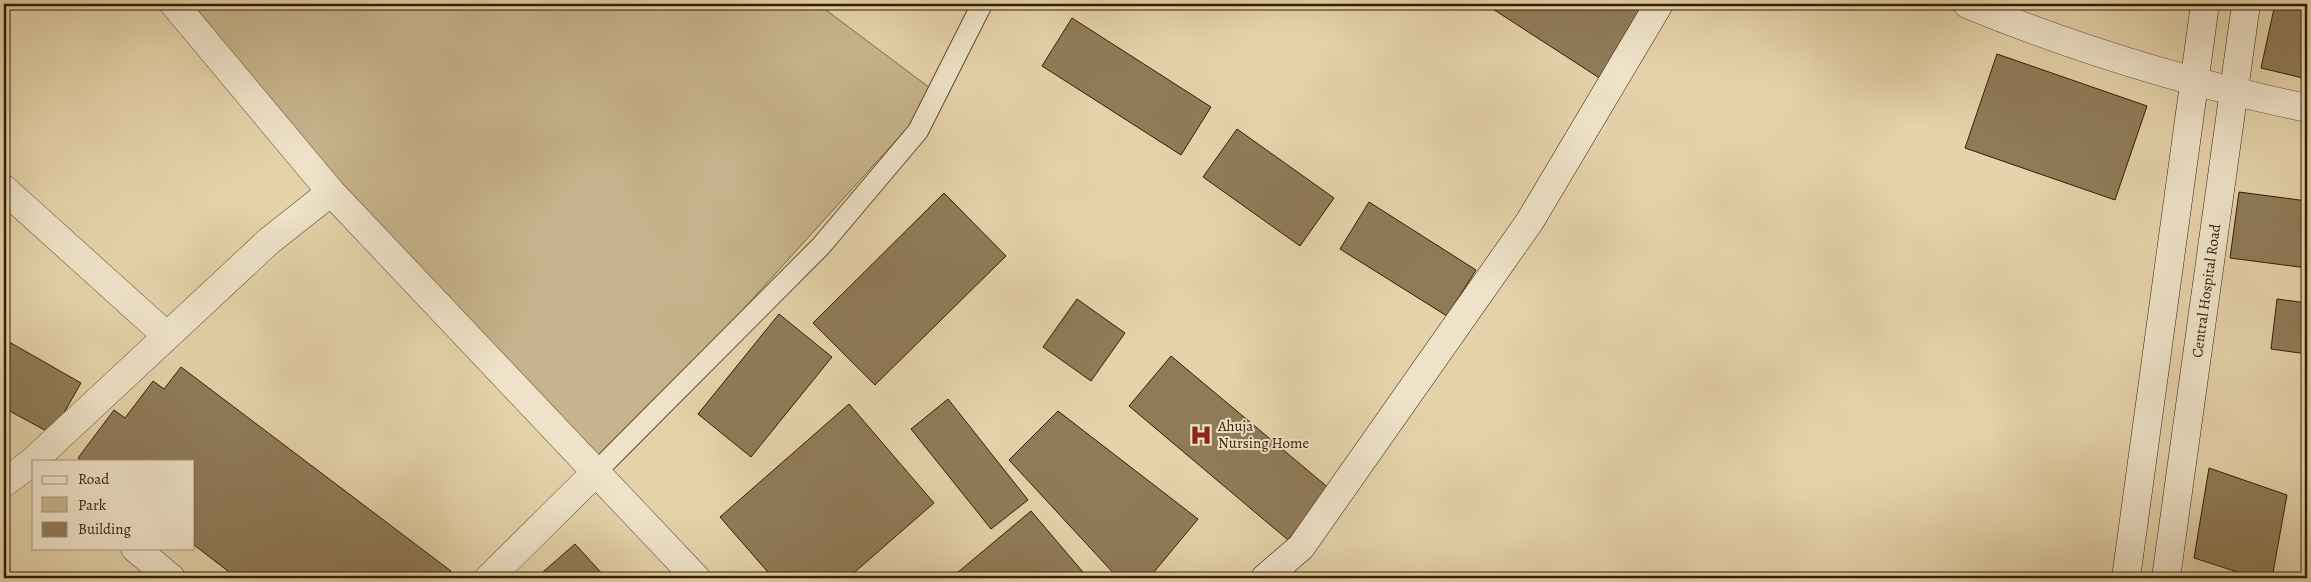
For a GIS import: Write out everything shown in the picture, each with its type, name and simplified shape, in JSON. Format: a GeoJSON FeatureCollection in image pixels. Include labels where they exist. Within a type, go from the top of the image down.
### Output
{"type":"FeatureCollection","features":[{"type":"Feature","properties":{"kind":"street"},"geometry":{"type":"LineString","coordinates":[[174,4],[330,192],[696,578]]}},
{"type":"Feature","properties":{"kind":"street"},"geometry":{"type":"LineString","coordinates":[[1265,578],[1301,547],[1530,221],[1659,4]]}},
{"type":"Feature","properties":{"kind":"street"},"geometry":{"type":"LineString","coordinates":[[1967,4],[2031,30],[2194,81],[2234,93],[2307,108]]}},
{"type":"Feature","properties":{"kind":"street"},"geometry":{"type":"LineString","coordinates":[[2126,578],[2205,4]]}},
{"type":"Feature","properties":{"kind":"street","name":"Central Hospital Road"},"geometry":{"type":"LineString","coordinates":[[2166,578],[2246,4]]}},
{"type":"Feature","properties":{"kind":"street"},"geometry":{"type":"LineString","coordinates":[[4,189],[167,336]]}},
{"type":"Feature","properties":{"kind":"street"},"geometry":{"type":"LineString","coordinates":[[36,460],[269,241],[330,192]]}},
{"type":"Feature","properties":{"kind":"street"},"geometry":{"type":"LineString","coordinates":[[4,483],[32,464]]}},
{"type":"Feature","properties":{"kind":"street"},"geometry":{"type":"LineString","coordinates":[[489,578],[596,472]]}},
{"type":"Feature","properties":{"kind":"street"},"geometry":{"type":"LineString","coordinates":[[137,550],[171,578]]}},
{"type":"Feature","properties":{"kind":"lane"},"geometry":{"type":"LineString","coordinates":[[596,472],[820,246],[918,131],[938,94],[956,52],[982,4]]}},
{"type":"Feature","properties":{"kind":"green space"},"geometry":{"type":"Polygon","coordinates":[[[180,4],[818,4],[938,94],[596,472],[180,4]]]}},
{"type":"Feature","properties":{"kind":"building"},"geometry":{"type":"Polygon","coordinates":[[[1485,4],[1637,4],[1646,9],[1601,79],[1485,4]]]}},
{"type":"Feature","properties":{"kind":"building"},"geometry":{"type":"Polygon","coordinates":[[[2275,4],[2307,4],[2307,79],[2261,68],[2275,4]]]}},
{"type":"Feature","properties":{"kind":"building"},"geometry":{"type":"Polygon","coordinates":[[[1072,18],[1211,107],[1181,155],[1042,66],[1072,18]]]}},
{"type":"Feature","properties":{"kind":"building"},"geometry":{"type":"Polygon","coordinates":[[[1997,54],[2147,106],[2115,200],[1965,148],[1997,54]]]}},
{"type":"Feature","properties":{"kind":"building"},"geometry":{"type":"Polygon","coordinates":[[[1237,129],[1334,198],[1300,246],[1203,177],[1237,129]]]}},
{"type":"Feature","properties":{"kind":"building"},"geometry":{"type":"Polygon","coordinates":[[[2239,192],[2307,201],[2307,268],[2230,258],[2239,192]]]}},
{"type":"Feature","properties":{"kind":"building"},"geometry":{"type":"Polygon","coordinates":[[[944,193],[1006,256],[875,385],[813,323],[944,193]]]}},
{"type":"Feature","properties":{"kind":"building"},"geometry":{"type":"Polygon","coordinates":[[[1369,202],[1476,270],[1447,316],[1340,249],[1369,202]]]}},
{"type":"Feature","properties":{"kind":"building"},"geometry":{"type":"Polygon","coordinates":[[[1077,299],[1125,333],[1091,381],[1043,347],[1077,299]]]}},
{"type":"Feature","properties":{"kind":"building"},"geometry":{"type":"Polygon","coordinates":[[[2277,299],[2307,303],[2307,354],[2271,349],[2277,299]]]}},
{"type":"Feature","properties":{"kind":"building"},"geometry":{"type":"Polygon","coordinates":[[[779,314],[832,357],[751,457],[698,414],[779,314]]]}},
{"type":"Feature","properties":{"kind":"building"},"geometry":{"type":"Polygon","coordinates":[[[4,339],[81,383],[52,434],[4,408],[4,339]]]}},
{"type":"Feature","properties":{"kind":"building"},"geometry":{"type":"Polygon","coordinates":[[[1171,356],[1330,489],[1288,540],[1129,406],[1171,356]]]}},
{"type":"Feature","properties":{"kind":"building"},"geometry":{"type":"Polygon","coordinates":[[[181,367],[451,571],[445,578],[237,578],[195,546],[195,460],[81,460],[78,458],[114,410],[125,418],[153,381],[164,389],[181,367]]]}},
{"type":"Feature","properties":{"kind":"building"},"geometry":{"type":"Polygon","coordinates":[[[948,399],[1028,500],[991,529],[911,429],[948,399]]]}},
{"type":"Feature","properties":{"kind":"building"},"geometry":{"type":"Polygon","coordinates":[[[849,404],[934,503],[848,578],[773,578],[720,517],[849,404]]]}},
{"type":"Feature","properties":{"kind":"building"},"geometry":{"type":"Polygon","coordinates":[[[1058,411],[1198,519],[1149,578],[1118,578],[1009,460],[1058,411]]]}},
{"type":"Feature","properties":{"kind":"building"},"geometry":{"type":"Polygon","coordinates":[[[2209,468],[2287,495],[2272,578],[2256,578],[2194,558],[2209,468]]]}},
{"type":"Feature","properties":{"kind":"building"},"geometry":{"type":"Polygon","coordinates":[[[1031,511],[1088,578],[951,578],[1031,511]]]}},
{"type":"Feature","properties":{"kind":"building"},"geometry":{"type":"Polygon","coordinates":[[[575,544],[606,578],[536,578],[575,544]]]}},
{"type":"Feature","properties":{"kind":"place","name":"Ahuja Nursing Home"},"geometry":{"type":"Point","coordinates":[1201,435]}}]}
